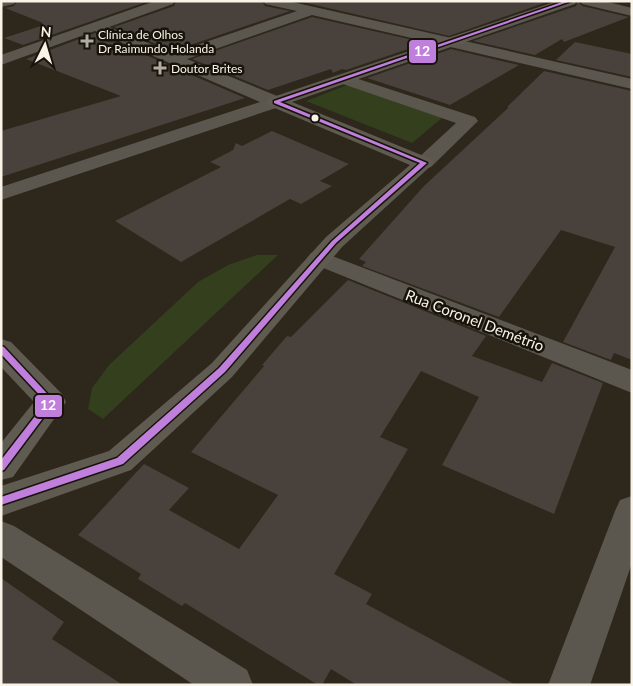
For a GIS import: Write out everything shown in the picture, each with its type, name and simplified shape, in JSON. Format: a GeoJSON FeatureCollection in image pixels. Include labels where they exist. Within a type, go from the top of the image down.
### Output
{"type":"FeatureCollection","features":[{"type":"Feature","properties":{"kind":"street"},"geometry":{"type":"LineString","coordinates":[[1,3],[9,1]]}},
{"type":"Feature","properties":{"kind":"street"},"geometry":{"type":"LineString","coordinates":[[1,60],[168,1]]}},
{"type":"Feature","properties":{"kind":"street"},"geometry":{"type":"LineString","coordinates":[[270,1],[632,84]]}},
{"type":"Feature","properties":{"kind":"street"},"geometry":{"type":"LineString","coordinates":[[172,59],[338,1]]}},
{"type":"Feature","properties":{"kind":"street"},"geometry":{"type":"LineString","coordinates":[[1,194],[570,1]]}},
{"type":"Feature","properties":{"kind":"street"},"geometry":{"type":"LineString","coordinates":[[588,1],[632,12]]}},
{"type":"Feature","properties":{"kind":"street"},"geometry":{"type":"LineString","coordinates":[[97,27],[379,146],[424,163]]}},
{"type":"Feature","properties":{"kind":"street"},"geometry":{"type":"LineString","coordinates":[[1,501],[120,461],[222,370],[319,258],[469,120],[343,79]]}},
{"type":"Feature","properties":{"kind":"street","name":"Rua Coronel Demétrio"},"geometry":{"type":"LineString","coordinates":[[319,258],[632,382]]}},
{"type":"Feature","properties":{"kind":"street"},"geometry":{"type":"LineString","coordinates":[[1,348],[51,402],[1,467]]}},
{"type":"Feature","properties":{"kind":"street"},"geometry":{"type":"LineString","coordinates":[[569,685],[632,511]]}},
{"type":"Feature","properties":{"kind":"street"},"geometry":{"type":"LineString","coordinates":[[1,537],[232,685]]}},
{"type":"Feature","properties":{"kind":"green space"},"geometry":{"type":"Polygon","coordinates":[[[347,85],[442,118],[412,143],[306,101],[347,85]]]}},
{"type":"Feature","properties":{"kind":"green space"},"geometry":{"type":"Polygon","coordinates":[[[257,255],[278,255],[103,419],[88,409],[92,388],[109,365],[198,282],[228,265],[257,255]]]}},
{"type":"Feature","properties":{"kind":"building"},"geometry":{"type":"Polygon","coordinates":[[[17,1],[149,1],[23,45],[4,38],[44,25],[5,8],[14,6],[17,1]]]}},
{"type":"Feature","properties":{"kind":"building"},"geometry":{"type":"Polygon","coordinates":[[[176,1],[262,1],[265,6],[290,11],[173,51],[114,27],[174,6],[176,1]]]}},
{"type":"Feature","properties":{"kind":"building"},"geometry":{"type":"Polygon","coordinates":[[[298,1],[550,1],[449,36],[298,1]]]}},
{"type":"Feature","properties":{"kind":"building"},"geometry":{"type":"Polygon","coordinates":[[[578,1],[582,6],[629,17],[564,42],[562,39],[535,55],[473,41],[576,6],[578,1]]]}},
{"type":"Feature","properties":{"kind":"building"},"geometry":{"type":"Polygon","coordinates":[[[312,17],[426,43],[346,70],[342,69],[333,73],[331,69],[268,90],[192,59],[312,17]]]}},
{"type":"Feature","properties":{"kind":"building"},"geometry":{"type":"Polygon","coordinates":[[[95,33],[245,98],[1,177],[1,131],[121,96],[26,59],[95,33]]]}},
{"type":"Feature","properties":{"kind":"building"},"geometry":{"type":"Polygon","coordinates":[[[575,42],[632,54],[632,77],[556,60],[575,42]]]}},
{"type":"Feature","properties":{"kind":"building"},"geometry":{"type":"Polygon","coordinates":[[[451,49],[519,65],[450,105],[367,78],[451,49]]]}},
{"type":"Feature","properties":{"kind":"building"},"geometry":{"type":"Polygon","coordinates":[[[544,71],[632,91],[632,360],[614,353],[611,360],[563,342],[615,247],[561,230],[499,317],[362,266],[366,262],[359,259],[424,186],[508,108],[544,71]]]}},
{"type":"Feature","properties":{"kind":"building"},"geometry":{"type":"Polygon","coordinates":[[[272,131],[349,164],[320,181],[332,186],[301,204],[290,199],[181,262],[115,221],[221,167],[210,162],[233,150],[236,143],[242,146],[272,131]]]}},
{"type":"Feature","properties":{"kind":"building"},"geometry":{"type":"Polygon","coordinates":[[[348,280],[486,336],[472,356],[542,382],[552,363],[603,383],[554,514],[442,465],[479,397],[421,371],[380,437],[408,449],[334,574],[372,594],[366,604],[516,685],[357,685],[331,669],[322,685],[318,685],[185,603],[182,606],[138,579],[141,574],[78,535],[144,464],[189,488],[169,510],[239,549],[278,495],[191,452],[287,336],[291,337],[348,280]]]}},
{"type":"Feature","properties":{"kind":"building"},"geometry":{"type":"Polygon","coordinates":[[[1,578],[64,622],[52,639],[123,685],[1,685],[1,578]]]}},
{"type":"Feature","properties":{"kind":"transit line","name":"12"},"geometry":{"type":"LineString","coordinates":[[276,102],[569,1]]}},
{"type":"Feature","properties":{"kind":"transit line","name":"12"},"geometry":{"type":"LineString","coordinates":[[276,102],[424,163]]}},
{"type":"Feature","properties":{"kind":"transit line","name":"12"},"geometry":{"type":"LineString","coordinates":[[1,501],[120,461],[222,370],[334,242],[424,163]]}},
{"type":"Feature","properties":{"kind":"transit line","name":"12"},"geometry":{"type":"LineString","coordinates":[[1,349],[51,402],[1,467]]}},
{"type":"Feature","properties":{"kind":"place","name":"Clínica de Olhos Dr Raimundo Holanda"},"geometry":{"type":"Point","coordinates":[87,41]}},
{"type":"Feature","properties":{"kind":"place","name":"Doutor Brites"},"geometry":{"type":"Point","coordinates":[160,68]}}]}
